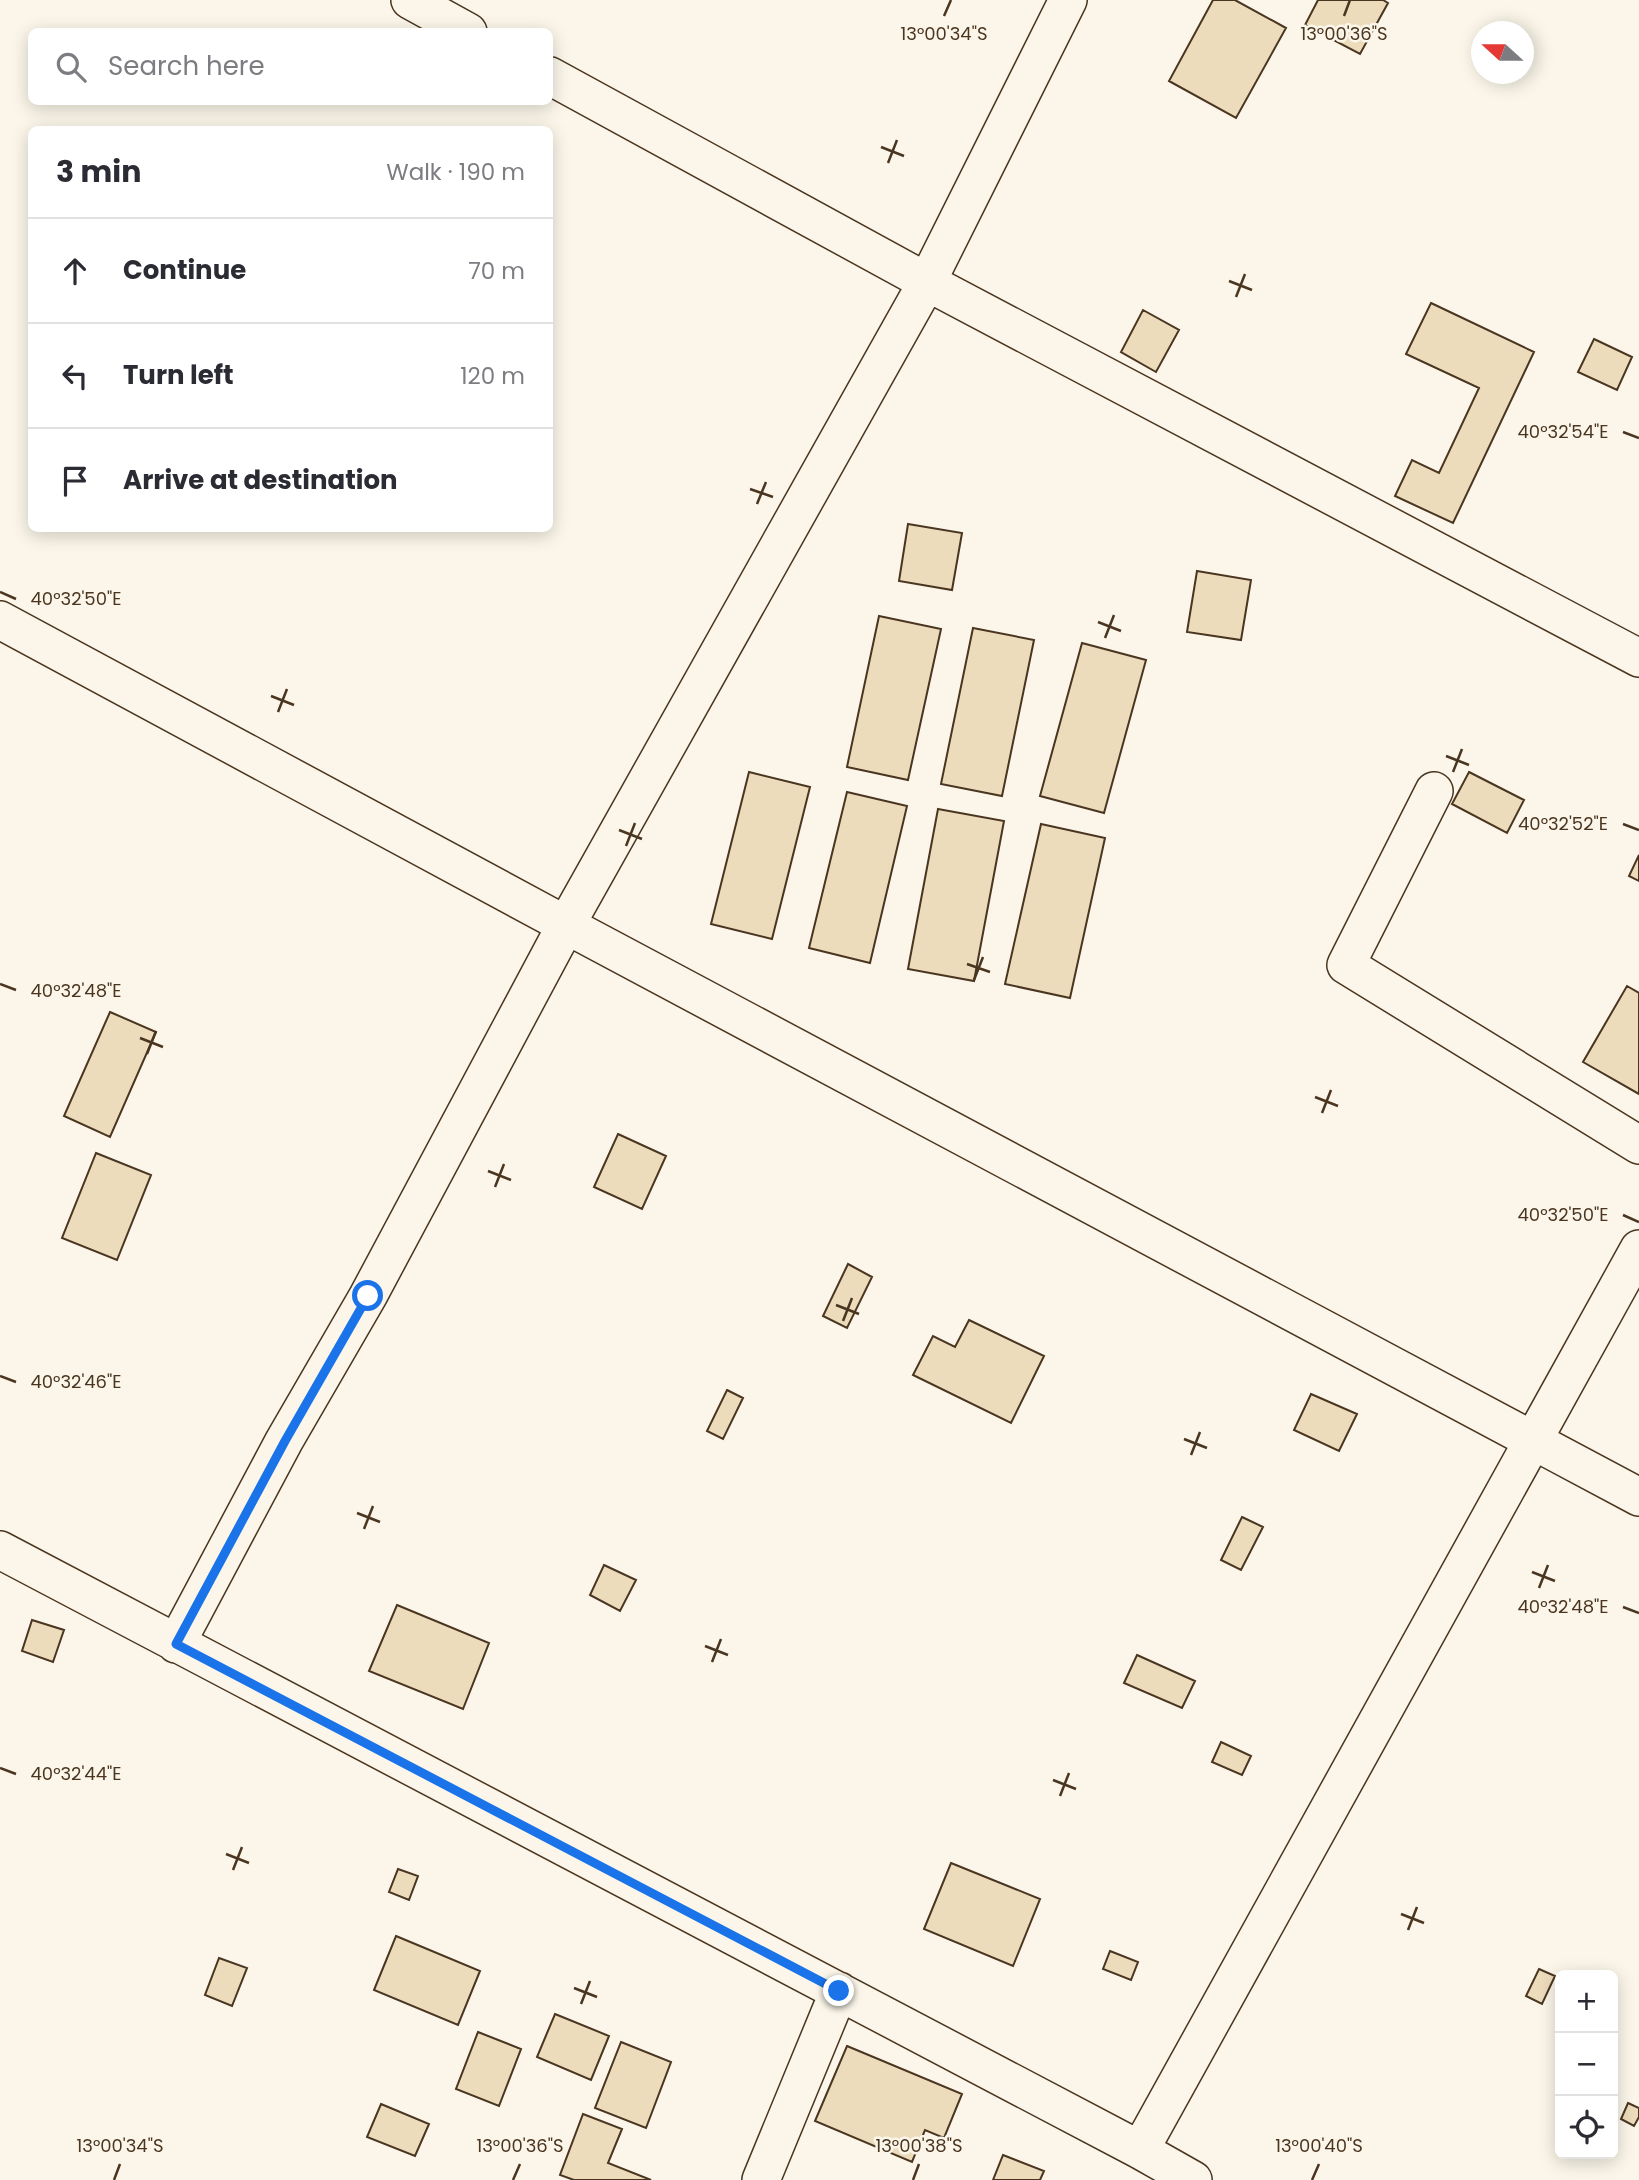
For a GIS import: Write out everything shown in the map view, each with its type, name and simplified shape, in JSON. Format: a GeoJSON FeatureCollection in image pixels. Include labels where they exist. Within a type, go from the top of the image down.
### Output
{"type":"FeatureCollection","features":[{"type":"Feature","properties":{"kind":"street"},"geometry":{"type":"LineString","coordinates":[[410,0],[461,28]]}},
{"type":"Feature","properties":{"kind":"street"},"geometry":{"type":"LineString","coordinates":[[176,1644],[285,1441],[374,1284],[566,925],[927,282],[1068,0]]}},
{"type":"Feature","properties":{"kind":"street"},"geometry":{"type":"LineString","coordinates":[[553,78],[927,282],[1639,658]]}},
{"type":"Feature","properties":{"kind":"street"},"geometry":{"type":"LineString","coordinates":[[0,620],[1639,1497]]}},
{"type":"Feature","properties":{"kind":"street"},"geometry":{"type":"LineString","coordinates":[[1434,791],[1346,965],[1639,1145]]}},
{"type":"Feature","properties":{"kind":"street"},"geometry":{"type":"LineString","coordinates":[[1140,2150],[1639,1249]]}},
{"type":"Feature","properties":{"kind":"street"},"geometry":{"type":"LineString","coordinates":[[0,1550],[1193,2180]]}},
{"type":"Feature","properties":{"kind":"street"},"geometry":{"type":"LineString","coordinates":[[761,2180],[839,1991]]}},
{"type":"Feature","properties":{"kind":"building"},"geometry":{"type":"Polygon","coordinates":[[[1213,0],[1235,0],[1286,28],[1236,118],[1169,81],[1213,0]]]}},
{"type":"Feature","properties":{"kind":"building"},"geometry":{"type":"Polygon","coordinates":[[[1318,0],[1383,0],[1388,3],[1360,54],[1305,25],[1318,0]]]}},
{"type":"Feature","properties":{"kind":"building"},"geometry":{"type":"Polygon","coordinates":[[[1431,303],[1534,352],[1453,523],[1395,496],[1412,460],[1439,473],[1479,388],[1406,354],[1431,303]]]}},
{"type":"Feature","properties":{"kind":"building"},"geometry":{"type":"Polygon","coordinates":[[[1143,310],[1179,330],[1156,372],[1121,352],[1143,310]]]}},
{"type":"Feature","properties":{"kind":"building"},"geometry":{"type":"Polygon","coordinates":[[[1594,339],[1632,357],[1617,390],[1578,372],[1594,339]]]}},
{"type":"Feature","properties":{"kind":"building"},"geometry":{"type":"Polygon","coordinates":[[[908,524],[962,533],[952,590],[899,581],[908,524]]]}},
{"type":"Feature","properties":{"kind":"building"},"geometry":{"type":"Polygon","coordinates":[[[1197,571],[1251,580],[1241,640],[1187,632],[1197,571]]]}},
{"type":"Feature","properties":{"kind":"building"},"geometry":{"type":"Polygon","coordinates":[[[879,616],[941,629],[908,780],[847,767],[879,616]]]}},
{"type":"Feature","properties":{"kind":"building"},"geometry":{"type":"Polygon","coordinates":[[[973,628],[1034,640],[1002,796],[941,784],[973,628]]]}},
{"type":"Feature","properties":{"kind":"building"},"geometry":{"type":"Polygon","coordinates":[[[1082,643],[1146,660],[1104,813],[1040,796],[1082,643]]]}},
{"type":"Feature","properties":{"kind":"building"},"geometry":{"type":"Polygon","coordinates":[[[749,772],[810,787],[772,939],[711,924],[749,772]]]}},
{"type":"Feature","properties":{"kind":"building"},"geometry":{"type":"Polygon","coordinates":[[[1469,772],[1524,800],[1507,833],[1452,804],[1469,772]]]}},
{"type":"Feature","properties":{"kind":"building"},"geometry":{"type":"Polygon","coordinates":[[[847,792],[907,806],[870,963],[809,948],[847,792]]]}},
{"type":"Feature","properties":{"kind":"building"},"geometry":{"type":"Polygon","coordinates":[[[938,809],[1004,821],[974,981],[908,969],[938,809]]]}},
{"type":"Feature","properties":{"kind":"building"},"geometry":{"type":"Polygon","coordinates":[[[1041,824],[1105,838],[1070,998],[1005,984],[1041,824]]]}},
{"type":"Feature","properties":{"kind":"building"},"geometry":{"type":"Polygon","coordinates":[[[1639,855],[1639,881],[1629,876],[1639,855]]]}},
{"type":"Feature","properties":{"kind":"building"},"geometry":{"type":"Polygon","coordinates":[[[1627,986],[1639,993],[1639,1094],[1583,1062],[1627,986]]]}},
{"type":"Feature","properties":{"kind":"building"},"geometry":{"type":"Polygon","coordinates":[[[110,1012],[156,1032],[110,1137],[64,1116],[110,1012]]]}},
{"type":"Feature","properties":{"kind":"building"},"geometry":{"type":"Polygon","coordinates":[[[618,1134],[666,1156],[642,1209],[594,1187],[618,1134]]]}},
{"type":"Feature","properties":{"kind":"building"},"geometry":{"type":"Polygon","coordinates":[[[96,1153],[151,1175],[117,1260],[62,1238],[96,1153]]]}},
{"type":"Feature","properties":{"kind":"building"},"geometry":{"type":"Polygon","coordinates":[[[848,1264],[872,1277],[847,1328],[823,1316],[848,1264]]]}},
{"type":"Feature","properties":{"kind":"building"},"geometry":{"type":"Polygon","coordinates":[[[969,1320],[1044,1356],[1011,1423],[913,1375],[933,1336],[955,1347],[969,1320]]]}},
{"type":"Feature","properties":{"kind":"building"},"geometry":{"type":"Polygon","coordinates":[[[727,1390],[743,1398],[723,1439],[707,1431],[727,1390]]]}},
{"type":"Feature","properties":{"kind":"building"},"geometry":{"type":"Polygon","coordinates":[[[1311,1394],[1357,1414],[1339,1451],[1294,1430],[1311,1394]]]}},
{"type":"Feature","properties":{"kind":"building"},"geometry":{"type":"Polygon","coordinates":[[[1242,1517],[1263,1527],[1241,1570],[1221,1560],[1242,1517]]]}},
{"type":"Feature","properties":{"kind":"building"},"geometry":{"type":"Polygon","coordinates":[[[604,1565],[636,1580],[620,1611],[590,1595],[604,1565]]]}},
{"type":"Feature","properties":{"kind":"building"},"geometry":{"type":"Polygon","coordinates":[[[397,1605],[489,1643],[463,1709],[369,1671],[397,1605]]]}},
{"type":"Feature","properties":{"kind":"building"},"geometry":{"type":"Polygon","coordinates":[[[32,1620],[64,1630],[53,1662],[22,1651],[32,1620]]]}},
{"type":"Feature","properties":{"kind":"building"},"geometry":{"type":"Polygon","coordinates":[[[1137,1655],[1195,1681],[1182,1708],[1124,1683],[1137,1655]]]}},
{"type":"Feature","properties":{"kind":"building"},"geometry":{"type":"Polygon","coordinates":[[[1221,1742],[1251,1756],[1242,1775],[1212,1762],[1221,1742]]]}},
{"type":"Feature","properties":{"kind":"building"},"geometry":{"type":"Polygon","coordinates":[[[951,1863],[1040,1899],[1013,1966],[924,1929],[951,1863]]]}},
{"type":"Feature","properties":{"kind":"building"},"geometry":{"type":"Polygon","coordinates":[[[398,1869],[418,1876],[409,1900],[389,1892],[398,1869]]]}},
{"type":"Feature","properties":{"kind":"building"},"geometry":{"type":"Polygon","coordinates":[[[396,1936],[480,1971],[458,2025],[374,1990],[396,1936]]]}},
{"type":"Feature","properties":{"kind":"building"},"geometry":{"type":"Polygon","coordinates":[[[1110,1951],[1138,1962],[1131,1980],[1103,1969],[1110,1951]]]}},
{"type":"Feature","properties":{"kind":"building"},"geometry":{"type":"Polygon","coordinates":[[[219,1958],[247,1968],[232,2006],[205,1995],[219,1958]]]}},
{"type":"Feature","properties":{"kind":"building"},"geometry":{"type":"Polygon","coordinates":[[[1539,1969],[1555,1976],[1542,2004],[1526,1996],[1539,1969]]]}},
{"type":"Feature","properties":{"kind":"building"},"geometry":{"type":"Polygon","coordinates":[[[555,2014],[609,2036],[591,2080],[537,2057],[555,2014]]]}},
{"type":"Feature","properties":{"kind":"building"},"geometry":{"type":"Polygon","coordinates":[[[478,2032],[521,2049],[499,2106],[456,2089],[478,2032]]]}},
{"type":"Feature","properties":{"kind":"building"},"geometry":{"type":"Polygon","coordinates":[[[621,2042],[671,2062],[646,2128],[595,2108],[621,2042]]]}},
{"type":"Feature","properties":{"kind":"building"},"geometry":{"type":"Polygon","coordinates":[[[847,2046],[962,2094],[944,2138],[925,2130],[912,2162],[815,2121],[847,2046]]]}},
{"type":"Feature","properties":{"kind":"building"},"geometry":{"type":"Polygon","coordinates":[[[1628,2103],[1639,2108],[1639,2117],[1634,2126],[1621,2119],[1628,2103]]]}},
{"type":"Feature","properties":{"kind":"building"},"geometry":{"type":"Polygon","coordinates":[[[381,2104],[429,2124],[415,2156],[367,2137],[381,2104]]]}},
{"type":"Feature","properties":{"kind":"building"},"geometry":{"type":"Polygon","coordinates":[[[583,2114],[622,2129],[608,2163],[651,2180],[574,2180],[560,2175],[583,2114]]]}},
{"type":"Feature","properties":{"kind":"building"},"geometry":{"type":"Polygon","coordinates":[[[1003,2155],[1044,2171],[1040,2180],[993,2180],[1003,2155]]]}},
{"type":"Feature","properties":{"kind":"route"},"geometry":{"type":"LineString","coordinates":[[368,1296],[285,1441],[176,1644],[839,1991]]}}]}
